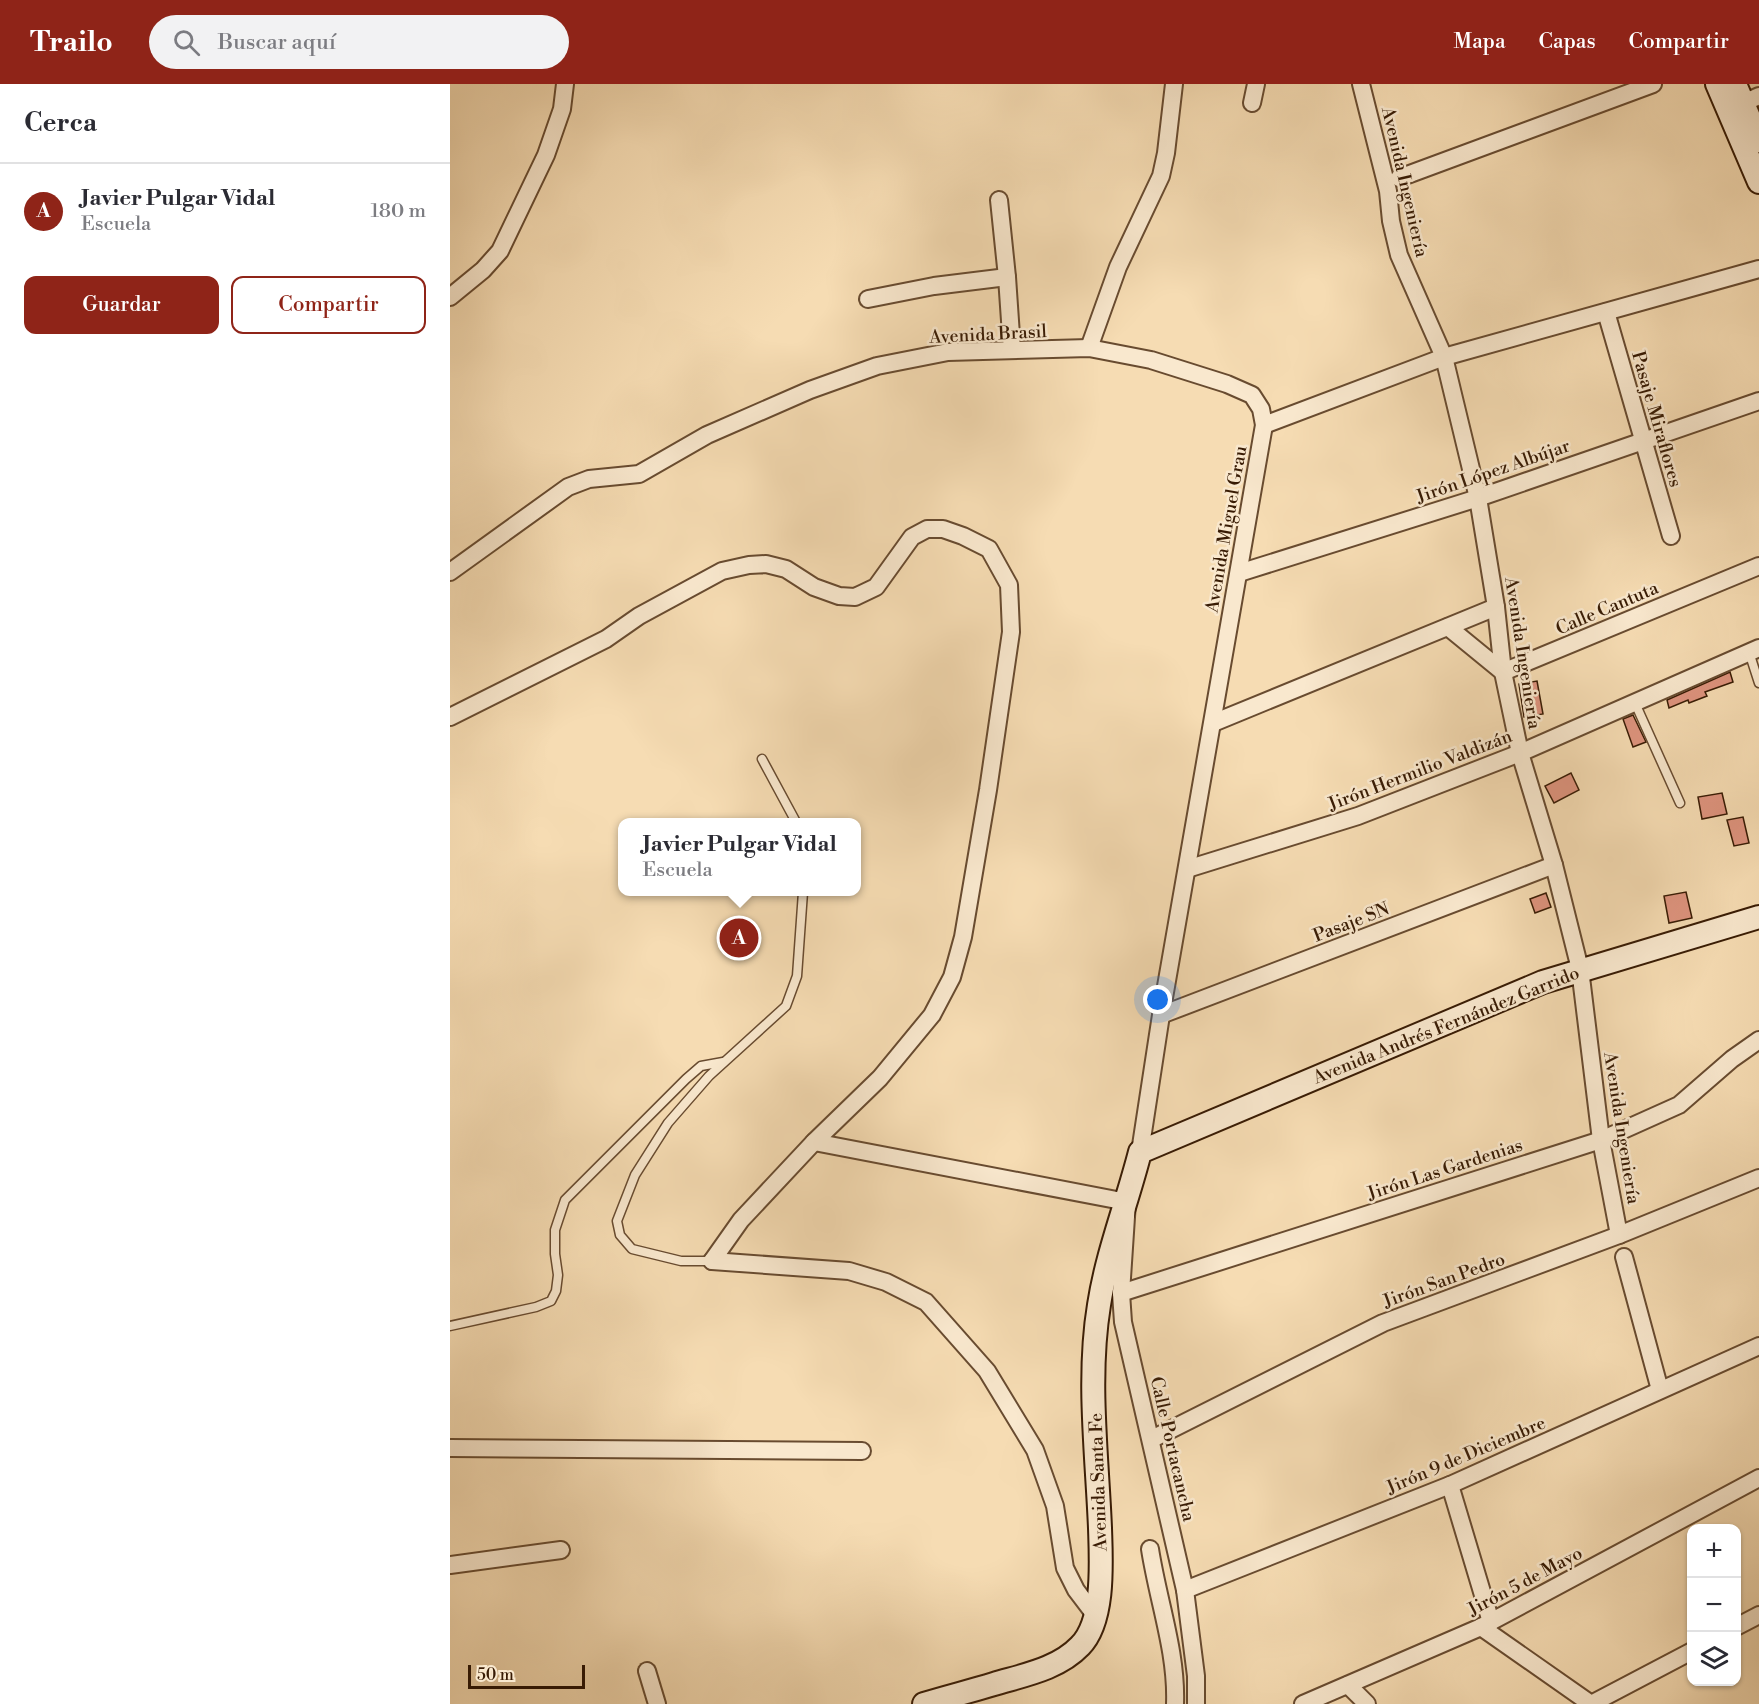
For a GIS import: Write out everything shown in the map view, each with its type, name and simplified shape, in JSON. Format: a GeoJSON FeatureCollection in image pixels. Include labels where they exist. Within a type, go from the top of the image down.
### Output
{"type":"FeatureCollection","features":[{"type":"Feature","properties":{"kind":"street"},"geometry":{"type":"LineString","coordinates":[[450,297],[483,270],[500,251],[546,155],[562,109],[566,84]]}},
{"type":"Feature","properties":{"kind":"street"},"geometry":{"type":"LineString","coordinates":[[1089,348],[1118,267],[1161,176],[1174,84]]}},
{"type":"Feature","properties":{"kind":"street"},"geometry":{"type":"LineString","coordinates":[[1252,103],[1256,84]]}},
{"type":"Feature","properties":{"kind":"street","name":"Avenida Ingeniería"},"geometry":{"type":"LineString","coordinates":[[1361,84],[1388,191],[1391,221],[1399,255],[1444,357],[1479,498],[1496,607],[1503,672],[1520,753],[1554,865],[1580,969],[1601,1140],[1619,1235]]}},
{"type":"Feature","properties":{"kind":"street"},"geometry":{"type":"LineString","coordinates":[[1399,178],[1653,84]]}},
{"type":"Feature","properties":{"kind":"street"},"geometry":{"type":"LineString","coordinates":[[1717,84],[1759,182]]}},
{"type":"Feature","properties":{"kind":"street"},"geometry":{"type":"LineString","coordinates":[[1746,94],[1759,141]]}},
{"type":"Feature","properties":{"kind":"street"},"geometry":{"type":"LineString","coordinates":[[999,201],[1012,350]]}},
{"type":"Feature","properties":{"kind":"street","name":"Avenida Miguel Grau"},"geometry":{"type":"LineString","coordinates":[[1140,1152],[1161,1015],[1264,425],[1444,357],[1759,269]]}},
{"type":"Feature","properties":{"kind":"street"},"geometry":{"type":"LineString","coordinates":[[868,299],[934,286],[1007,277]]}},
{"type":"Feature","properties":{"kind":"street","name":"Pasaje Miraflores"},"geometry":{"type":"LineString","coordinates":[[1606,312],[1671,536]]}},
{"type":"Feature","properties":{"kind":"street","name":"Avenida Brasil"},"geometry":{"type":"LineString","coordinates":[[450,572],[568,487],[589,479],[639,474],[707,435],[810,390],[877,366],[948,352],[1089,348],[1151,360],[1227,384],[1252,395],[1261,409],[1264,425]]}},
{"type":"Feature","properties":{"kind":"street","name":"Jirón López Albújar"},"geometry":{"type":"LineString","coordinates":[[1239,573],[1479,498],[1759,401]]}},
{"type":"Feature","properties":{"kind":"street"},"geometry":{"type":"LineString","coordinates":[[450,717],[606,639],[639,616],[722,571],[766,564],[786,569],[814,586],[847,598],[855,597],[876,586],[912,537],[927,530],[943,529],[989,549],[1009,585],[1011,632],[988,790],[963,937],[952,977],[932,1015],[880,1078],[814,1142],[741,1220],[712,1261]]}},
{"type":"Feature","properties":{"kind":"street","name":"Calle Cantuta"},"geometry":{"type":"LineString","coordinates":[[1503,672],[1759,567]]}},
{"type":"Feature","properties":{"kind":"street"},"geometry":{"type":"LineString","coordinates":[[1213,723],[1496,607]]}},
{"type":"Feature","properties":{"kind":"street"},"geometry":{"type":"LineString","coordinates":[[1448,627],[1503,672]]}},
{"type":"Feature","properties":{"kind":"street","name":"Jirón Hermilio Valdizán"},"geometry":{"type":"LineString","coordinates":[[1187,869],[1358,816],[1520,753],[1754,650]]}},
{"type":"Feature","properties":{"kind":"street","name":"Pasaje SN"},"geometry":{"type":"LineString","coordinates":[[1161,1015],[1554,865]]}},
{"type":"Feature","properties":{"kind":"street","name":"Avenida Andrés Fernández Garrido"},"geometry":{"type":"LineString","coordinates":[[1140,1152],[1532,986],[1580,969],[1759,917]]}},
{"type":"Feature","properties":{"kind":"street","name":"Jirón Las Gardenias"},"geometry":{"type":"LineString","coordinates":[[1121,1293],[1601,1140],[1679,1105],[1731,1059],[1759,1040]]}},
{"type":"Feature","properties":{"kind":"street"},"geometry":{"type":"LineString","coordinates":[[814,1142],[1127,1202]]}},
{"type":"Feature","properties":{"kind":"street","name":"Avenida Santa Fe"},"geometry":{"type":"LineString","coordinates":[[924,1704],[1047,1668],[1079,1647],[1090,1633],[1095,1615],[1101,1559],[1094,1366],[1099,1306],[1108,1262],[1140,1152]]}},
{"type":"Feature","properties":{"kind":"street","name":"Jirón San Pedro"},"geometry":{"type":"LineString","coordinates":[[1152,1439],[1383,1323],[1619,1235],[1759,1178]]}},
{"type":"Feature","properties":{"kind":"street","name":"Calle Portacancha"},"geometry":{"type":"LineString","coordinates":[[1127,1202],[1121,1293],[1123,1322],[1152,1439],[1185,1590],[1196,1677],[1196,1704]]}},
{"type":"Feature","properties":{"kind":"street"},"geometry":{"type":"LineString","coordinates":[[1624,1257],[1660,1390]]}},
{"type":"Feature","properties":{"kind":"street"},"geometry":{"type":"LineString","coordinates":[[712,1261],[849,1271],[886,1282],[926,1302],[987,1371],[1035,1450],[1055,1506],[1065,1568],[1076,1590],[1095,1615]]}},
{"type":"Feature","properties":{"kind":"street","name":"Jirón 9 de Diciembre"},"geometry":{"type":"LineString","coordinates":[[1185,1590],[1450,1485],[1759,1346]]}},
{"type":"Feature","properties":{"kind":"street"},"geometry":{"type":"LineString","coordinates":[[450,1448],[862,1451]]}},
{"type":"Feature","properties":{"kind":"street","name":"Jirón 5 de Mayo"},"geometry":{"type":"LineString","coordinates":[[1303,1704],[1486,1625],[1759,1478]]}},
{"type":"Feature","properties":{"kind":"street"},"geometry":{"type":"LineString","coordinates":[[1450,1485],[1486,1625],[1591,1704],[1687,1654]]}},
{"type":"Feature","properties":{"kind":"street"},"geometry":{"type":"LineString","coordinates":[[1150,1549],[1155,1582],[1169,1638],[1175,1704]]}},
{"type":"Feature","properties":{"kind":"street"},"geometry":{"type":"LineString","coordinates":[[450,1565],[561,1550]]}},
{"type":"Feature","properties":{"kind":"street"},"geometry":{"type":"LineString","coordinates":[[1741,1625],[1759,1615]]}},
{"type":"Feature","properties":{"kind":"street"},"geometry":{"type":"LineString","coordinates":[[647,1671],[657,1704]]}},
{"type":"Feature","properties":{"kind":"street"},"geometry":{"type":"LineString","coordinates":[[1348,1685],[1367,1704]]}},
{"type":"Feature","properties":{"kind":"lane"},"geometry":{"type":"LineString","coordinates":[[1754,650],[1759,683]]}},
{"type":"Feature","properties":{"kind":"lane"},"geometry":{"type":"LineString","coordinates":[[1635,703],[1680,803]]}},
{"type":"Feature","properties":{"kind":"lane"},"geometry":{"type":"LineString","coordinates":[[762,759],[794,818]]}},
{"type":"Feature","properties":{"kind":"lane"},"geometry":{"type":"LineString","coordinates":[[712,1261],[681,1261],[633,1249],[620,1235],[617,1221],[635,1175],[668,1123],[723,1062],[786,1006],[797,976],[803,896]]}},
{"type":"Feature","properties":{"kind":"lane"},"geometry":{"type":"LineString","coordinates":[[450,1326],[536,1307],[551,1301],[556,1291],[558,1275],[555,1230],[565,1200],[686,1079],[701,1066],[723,1062]]}},
{"type":"Feature","properties":{"kind":"building"},"geometry":{"type":"Polygon","coordinates":[[[1730,672],[1733,682],[1705,692],[1707,696],[1689,703],[1688,700],[1669,708],[1667,700],[1730,672]]]}},
{"type":"Feature","properties":{"kind":"building"},"geometry":{"type":"Polygon","coordinates":[[[1537,681],[1543,714],[1524,717],[1519,684],[1537,681]]]}},
{"type":"Feature","properties":{"kind":"building"},"geometry":{"type":"Polygon","coordinates":[[[1633,715],[1646,742],[1633,747],[1623,719],[1633,715]]]}},
{"type":"Feature","properties":{"kind":"building"},"geometry":{"type":"Polygon","coordinates":[[[1571,773],[1579,790],[1554,803],[1545,786],[1571,773]]]}},
{"type":"Feature","properties":{"kind":"building"},"geometry":{"type":"Polygon","coordinates":[[[1722,793],[1727,814],[1702,819],[1698,797],[1722,793]]]}},
{"type":"Feature","properties":{"kind":"building"},"geometry":{"type":"Polygon","coordinates":[[[1743,817],[1749,843],[1734,846],[1727,820],[1743,817]]]}},
{"type":"Feature","properties":{"kind":"building"},"geometry":{"type":"Polygon","coordinates":[[[1686,892],[1692,918],[1669,923],[1664,896],[1686,892]]]}},
{"type":"Feature","properties":{"kind":"building"},"geometry":{"type":"Polygon","coordinates":[[[1546,893],[1551,907],[1535,913],[1530,899],[1546,893]]]}},
{"type":"Feature","properties":{"kind":"place","name":"Javier Pulgar Vidal"},"geometry":{"type":"Point","coordinates":[739,938]}}]}
